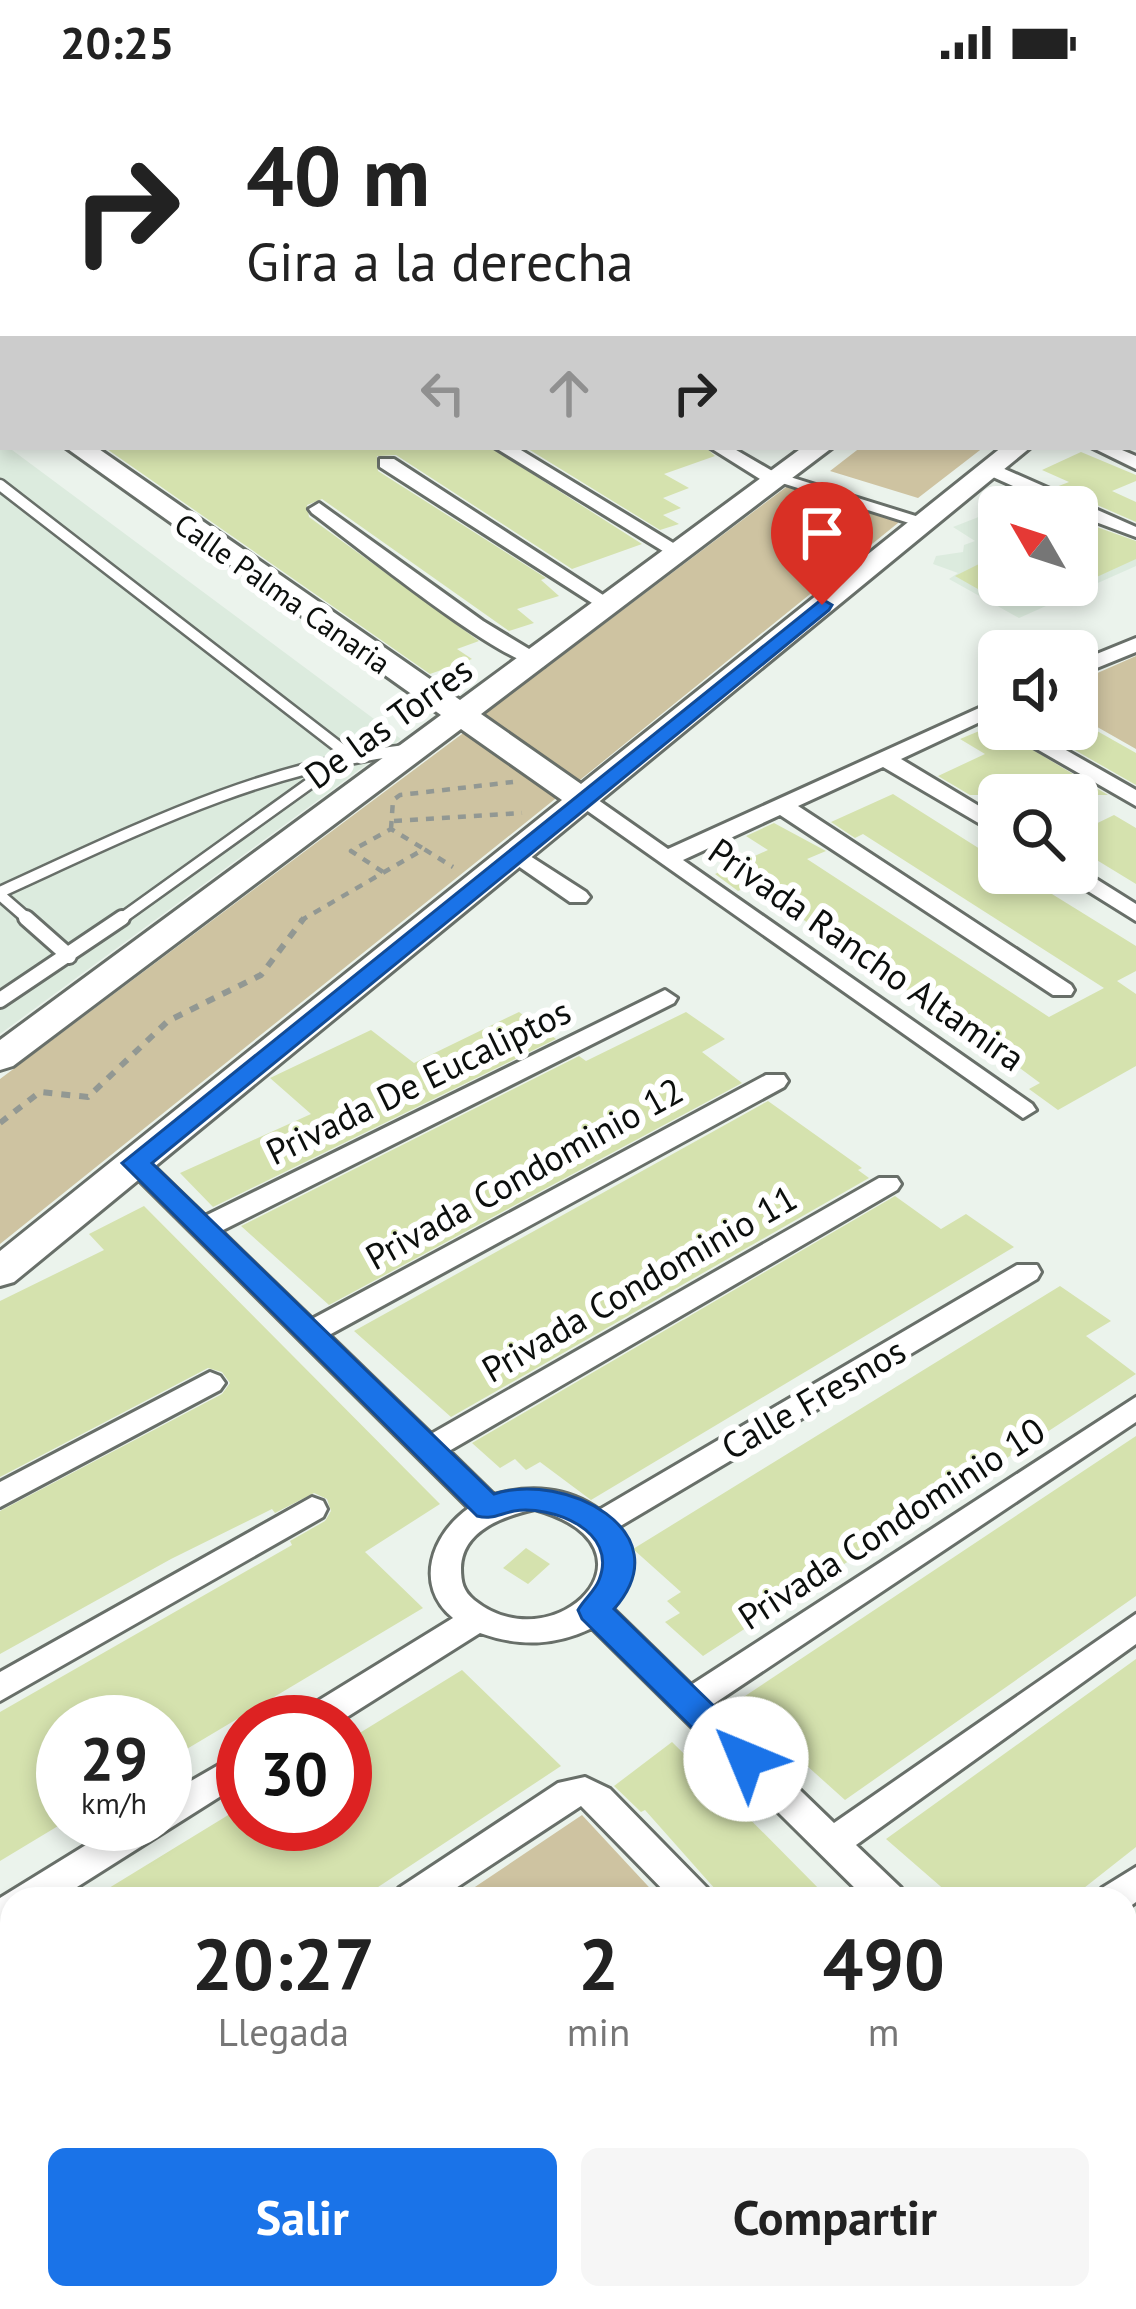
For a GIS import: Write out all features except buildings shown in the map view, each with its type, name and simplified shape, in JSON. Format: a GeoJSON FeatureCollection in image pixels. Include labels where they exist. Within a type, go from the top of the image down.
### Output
{"type":"FeatureCollection","features":[{"type":"Feature","properties":{"kind":"main road","name":"Calle Palma Canaria"},"geometry":{"type":"LineString","coordinates":[[82,450],[583,800]]}},
{"type":"Feature","properties":{"kind":"main road","name":"De las Torres"},"geometry":{"type":"LineString","coordinates":[[0,1058],[816,450]]}},
{"type":"Feature","properties":{"kind":"main road"},"geometry":{"type":"LineString","coordinates":[[0,1272],[1014,450]]}},
{"type":"Feature","properties":{"kind":"street"},"geometry":{"type":"LineString","coordinates":[[508,450],[678,552]]}},
{"type":"Feature","properties":{"kind":"street"},"geometry":{"type":"LineString","coordinates":[[724,450],[777,478],[925,522]]}},
{"type":"Feature","properties":{"kind":"street"},"geometry":{"type":"LineString","coordinates":[[1107,450],[1136,463]]}},
{"type":"Feature","properties":{"kind":"street"},"geometry":{"type":"LineString","coordinates":[[387,463],[610,606]]}},
{"type":"Feature","properties":{"kind":"street"},"geometry":{"type":"LineString","coordinates":[[991,469],[1132,532]]}},
{"type":"Feature","properties":{"kind":"street"},"geometry":{"type":"LineString","coordinates":[[319,509],[476,625],[537,662]]}},
{"type":"Feature","properties":{"kind":"street"},"geometry":{"type":"LineString","coordinates":[[1098,661],[1136,644]]}},
{"type":"Feature","properties":{"kind":"street"},"geometry":{"type":"LineString","coordinates":[[668,858],[978,719]]}},
{"type":"Feature","properties":{"kind":"street"},"geometry":{"type":"LineString","coordinates":[[1049,750],[1136,800]]}},
{"type":"Feature","properties":{"kind":"street"},"geometry":{"type":"LineString","coordinates":[[884,757],[978,815]]}},
{"type":"Feature","properties":{"kind":"street","name":"Calle Palma Canaria"},"geometry":{"type":"LineString","coordinates":[[583,800],[668,858]]}},
{"type":"Feature","properties":{"kind":"street"},"geometry":{"type":"LineString","coordinates":[[781,805],[1062,990]]}},
{"type":"Feature","properties":{"kind":"street"},"geometry":{"type":"LineString","coordinates":[[516,854],[578,897]]}},
{"type":"Feature","properties":{"kind":"street","name":"Privada Rancho Altamira"},"geometry":{"type":"LineString","coordinates":[[668,858],[1023,1110]]}},
{"type":"Feature","properties":{"kind":"street"},"geometry":{"type":"LineString","coordinates":[[1098,890],[1136,914]]}},
{"type":"Feature","properties":{"kind":"street","name":"Privada De Eucaliptos"},"geometry":{"type":"LineString","coordinates":[[202,1228],[665,998]]}},
{"type":"Feature","properties":{"kind":"street","name":"Privada Condominio 12"},"geometry":{"type":"LineString","coordinates":[[310,1333],[775,1081]]}},
{"type":"Feature","properties":{"kind":"street"},"geometry":{"type":"LineString","coordinates":[[135,1163],[488,1508]]}},
{"type":"Feature","properties":{"kind":"street","name":"Privada Condominio 11"},"geometry":{"type":"LineString","coordinates":[[429,1449],[888,1184]]}},
{"type":"Feature","properties":{"kind":"street","name":"Calle Fresnos"},"geometry":{"type":"LineString","coordinates":[[600,1524],[1027,1272]]}},
{"type":"Feature","properties":{"kind":"street"},"geometry":{"type":"LineString","coordinates":[[0,1496],[210,1383]]}},
{"type":"Feature","properties":{"kind":"street","name":"Privada Condominio 10"},"geometry":{"type":"LineString","coordinates":[[688,1703],[1136,1408]]}},
{"type":"Feature","properties":{"kind":"street"},"geometry":{"type":"LineString","coordinates":[[514,1499],[556,1500],[600,1524],[618,1558],[611,1591],[594,1610],[548,1630],[507,1630],[478,1618],[449,1588],[445,1556],[461,1526],[488,1508],[514,1499]]}},
{"type":"Feature","properties":{"kind":"street"},"geometry":{"type":"LineString","coordinates":[[0,1688],[312,1508]]}},
{"type":"Feature","properties":{"kind":"street"},"geometry":{"type":"LineString","coordinates":[[594,1610],[877,1887]]}},
{"type":"Feature","properties":{"kind":"street"},"geometry":{"type":"LineString","coordinates":[[355,1695],[478,1618]]}},
{"type":"Feature","properties":{"kind":"street"},"geometry":{"type":"LineString","coordinates":[[832,1844],[1136,1627]]}},
{"type":"Feature","properties":{"kind":"street"},"geometry":{"type":"LineString","coordinates":[[429,1887],[570,1793],[585,1791],[683,1887]]}},
{"type":"Feature","properties":{"kind":"street"},"geometry":{"type":"LineString","coordinates":[[47,1887],[105,1851]]}},
{"type":"Feature","properties":{"kind":"lane"},"geometry":{"type":"LineString","coordinates":[[0,485],[349,755]]}},
{"type":"Feature","properties":{"kind":"lane"},"geometry":{"type":"LineString","coordinates":[[70,956],[0,894],[272,772],[349,755],[416,750]]}},
{"type":"Feature","properties":{"kind":"lane"},"geometry":{"type":"LineString","coordinates":[[0,1000],[70,956],[349,755]]}},
{"type":"Feature","properties":{"kind":"path"},"geometry":{"type":"LineString","coordinates":[[497,769],[526,791]]}},
{"type":"Feature","properties":{"kind":"path"},"geometry":{"type":"LineString","coordinates":[[384,872],[351,851],[391,830],[393,800],[400,795],[516,782]]}},
{"type":"Feature","properties":{"kind":"path"},"geometry":{"type":"LineString","coordinates":[[394,820],[530,811]]}},
{"type":"Feature","properties":{"kind":"path"},"geometry":{"type":"LineString","coordinates":[[391,830],[479,884]]}},
{"type":"Feature","properties":{"kind":"path"},"geometry":{"type":"LineString","coordinates":[[0,1123],[38,1090],[56,1088],[88,1097],[168,1021],[261,975],[295,925],[307,916],[424,849]]}},
{"type":"Feature","properties":{"kind":"shaded area"},"geometry":{"type":"Polygon","coordinates":[[[0,450],[12,450],[401,739],[0,1034],[0,450]]]}},
{"type":"Feature","properties":{"kind":"shaded area"},"geometry":{"type":"Polygon","coordinates":[[[857,450],[980,450],[918,498],[830,471],[857,450]]]}},
{"type":"Feature","properties":{"kind":"shaded area"},"geometry":{"type":"Polygon","coordinates":[[[789,485],[898,518],[898,523],[575,784],[479,718],[789,485]]]}},
{"type":"Feature","properties":{"kind":"shaded area"},"geometry":{"type":"Polygon","coordinates":[[[978,517],[978,595],[949,579],[958,573],[933,564],[936,556],[963,552],[964,545],[975,541],[953,527],[978,517]]]}},
{"type":"Feature","properties":{"kind":"shaded area"},"geometry":{"type":"Polygon","coordinates":[[[1136,556],[1136,566],[1098,583],[1098,575],[1136,556]]]}},
{"type":"Feature","properties":{"kind":"shaded area"},"geometry":{"type":"Polygon","coordinates":[[[997,606],[1046,606],[1019,618],[997,606]]]}},
{"type":"Feature","properties":{"kind":"shaded area"},"geometry":{"type":"Polygon","coordinates":[[[1136,656],[1136,749],[1098,727],[1098,673],[1136,656]]]}},
{"type":"Feature","properties":{"kind":"shaded area"},"geometry":{"type":"Polygon","coordinates":[[[466,731],[560,795],[0,1244],[0,1079],[466,731]]]}},
{"type":"Feature","properties":{"kind":"shaded area"},"geometry":{"type":"Polygon","coordinates":[[[582,1815],[649,1887],[475,1887],[582,1815]]]}},
{"type":"Feature","properties":{"kind":"route"},"geometry":{"type":"LineString","coordinates":[[746,1759],[594,1610],[611,1591],[617,1575],[618,1558],[605,1528],[592,1516],[556,1500],[514,1499],[488,1508],[135,1163],[822,605]]}}]}
